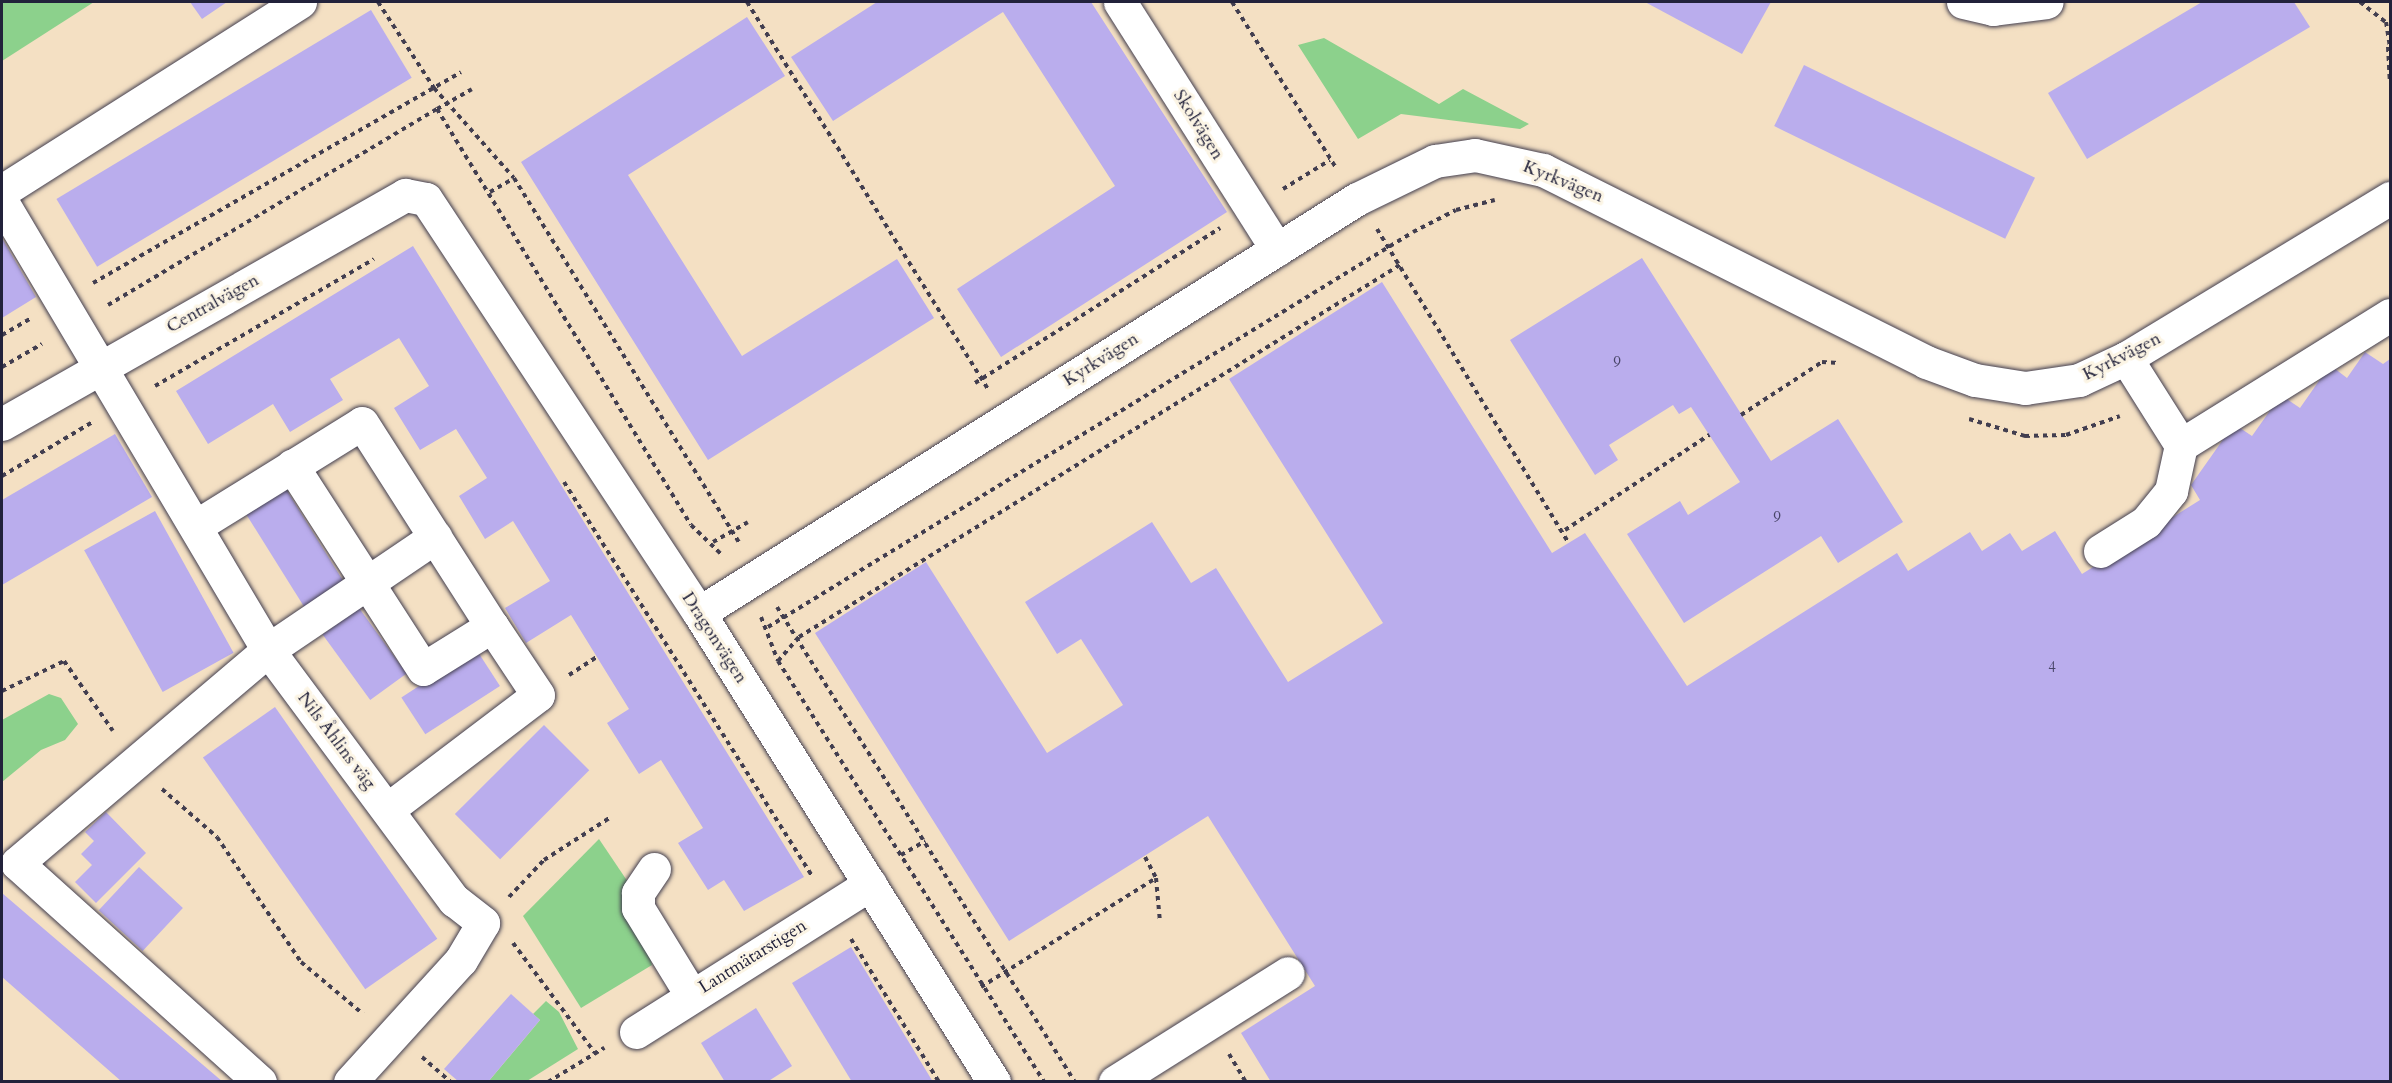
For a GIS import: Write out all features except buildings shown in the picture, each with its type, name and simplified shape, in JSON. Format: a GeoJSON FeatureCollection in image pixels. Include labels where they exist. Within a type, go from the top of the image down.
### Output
{"type":"FeatureCollection","features":[{"type":"Feature","properties":{"kind":"street"},"geometry":{"type":"LineString","coordinates":[[2,191],[300,2]]}},
{"type":"Feature","properties":{"kind":"street","name":"Skolvägen"},"geometry":{"type":"LineString","coordinates":[[1120,2],[1277,249]]}},
{"type":"Feature","properties":{"kind":"street"},"geometry":{"type":"LineString","coordinates":[[1963,2],[1993,9],[2047,2]]}},
{"type":"Feature","properties":{"kind":"street","name":"Kyrkvägen"},"geometry":{"type":"LineString","coordinates":[[699,613],[1357,199],[1435,161],[1475,155],[1506,159],[1598,195],[1926,362],[1975,380],[2025,388],[2079,380],[2126,358],[2391,198]]}},
{"type":"Feature","properties":{"kind":"street","name":"Centralvägen"},"geometry":{"type":"LineString","coordinates":[[2,424],[405,195],[426,199]]}},
{"type":"Feature","properties":{"kind":"street","name":"Dragonvägen"},"geometry":{"type":"LineString","coordinates":[[426,199],[699,613],[994,1082]]}},
{"type":"Feature","properties":{"kind":"street","name":"Nils Åhlins väg"},"geometry":{"type":"LineString","coordinates":[[2,202],[126,403],[268,650],[454,900],[483,923]]}},
{"type":"Feature","properties":{"kind":"street"},"geometry":{"type":"LineString","coordinates":[[2181,445],[2391,315]]}},
{"type":"Feature","properties":{"kind":"street"},"geometry":{"type":"LineString","coordinates":[[2100,551],[2146,522],[2171,491],[2181,445],[2126,358]]}},
{"type":"Feature","properties":{"kind":"street"},"geometry":{"type":"LineString","coordinates":[[196,526],[362,423],[538,695],[387,809]]}},
{"type":"Feature","properties":{"kind":"street"},"geometry":{"type":"LineString","coordinates":[[292,466],[423,669],[492,626]]}},
{"type":"Feature","properties":{"kind":"street"},"geometry":{"type":"LineString","coordinates":[[260,1082],[9,855],[137,766],[268,650],[435,537]]}},
{"type":"Feature","properties":{"kind":"street"},"geometry":{"type":"LineString","coordinates":[[654,869],[638,893],[638,908],[692,996]]}},
{"type":"Feature","properties":{"kind":"street","name":"Lantmätarstigen"},"geometry":{"type":"LineString","coordinates":[[636,1032],[692,996],[824,896],[870,884]]}},
{"type":"Feature","properties":{"kind":"street"},"geometry":{"type":"LineString","coordinates":[[350,1082],[461,960],[483,923]]}},
{"type":"Feature","properties":{"kind":"street"},"geometry":{"type":"LineString","coordinates":[[1114,1082],[1156,1071],[1288,973]]}},
{"type":"Feature","properties":{"kind":"path"},"geometry":{"type":"LineString","coordinates":[[378,2],[434,88],[513,178],[760,575],[784,620],[799,637],[1075,1082]]}},
{"type":"Feature","properties":{"kind":"path"},"geometry":{"type":"LineString","coordinates":[[747,2],[981,378]]}},
{"type":"Feature","properties":{"kind":"path"},"geometry":{"type":"LineString","coordinates":[[1232,2],[1330,160],[1400,265],[1565,530],[1569,543]]}},
{"type":"Feature","properties":{"kind":"path"},"geometry":{"type":"LineString","coordinates":[[2360,2],[2386,22],[2391,84]]}},
{"type":"Feature","properties":{"kind":"path"},"geometry":{"type":"LineString","coordinates":[[2,367],[70,312],[461,72]]}},
{"type":"Feature","properties":{"kind":"path"},"geometry":{"type":"LineString","coordinates":[[2,335],[70,312],[437,110],[472,88]]}},
{"type":"Feature","properties":{"kind":"path"},"geometry":{"type":"LineString","coordinates":[[437,110],[490,192],[691,525],[713,542],[748,522]]}},
{"type":"Feature","properties":{"kind":"path"},"geometry":{"type":"LineString","coordinates":[[975,382],[1330,160]]}},
{"type":"Feature","properties":{"kind":"path"},"geometry":{"type":"LineString","coordinates":[[490,192],[513,178]]}},
{"type":"Feature","properties":{"kind":"path"},"geometry":{"type":"LineString","coordinates":[[768,627],[784,620],[1388,246]]}},
{"type":"Feature","properties":{"kind":"path"},"geometry":{"type":"LineString","coordinates":[[2,476],[382,255]]}},
{"type":"Feature","properties":{"kind":"path"},"geometry":{"type":"LineString","coordinates":[[1044,1082],[778,661],[799,637],[1400,265]]}},
{"type":"Feature","properties":{"kind":"path"},"geometry":{"type":"LineString","coordinates":[[1741,415],[1822,362],[1843,363]]}},
{"type":"Feature","properties":{"kind":"path"},"geometry":{"type":"LineString","coordinates":[[1565,530],[1709,435]]}},
{"type":"Feature","properties":{"kind":"path"},"geometry":{"type":"LineString","coordinates":[[558,472],[939,1082]]}},
{"type":"Feature","properties":{"kind":"path"},"geometry":{"type":"LineString","coordinates":[[646,627],[651,624]]}},
{"type":"Feature","properties":{"kind":"path"},"geometry":{"type":"LineString","coordinates":[[2,690],[64,661],[137,766],[217,837],[301,962],[323,985],[394,1034]]}},
{"type":"Feature","properties":{"kind":"path"},"geometry":{"type":"LineString","coordinates":[[595,1053],[508,937],[483,923],[544,860],[611,817]]}},
{"type":"Feature","properties":{"kind":"path"},"geometry":{"type":"LineString","coordinates":[[901,855],[925,841]]}},
{"type":"Feature","properties":{"kind":"path"},"geometry":{"type":"LineString","coordinates":[[1145,856],[1156,878],[1160,922]]}},
{"type":"Feature","properties":{"kind":"path"},"geometry":{"type":"LineString","coordinates":[[948,1008],[1156,878]]}},
{"type":"Feature","properties":{"kind":"green space"},"geometry":{"type":"Polygon","coordinates":[[[2,2],[94,2],[2,61],[2,2]]]}},
{"type":"Feature","properties":{"kind":"green space"},"geometry":{"type":"Polygon","coordinates":[[[1324,38],[1439,104],[1463,89],[1529,124],[1520,129],[1401,114],[1358,139],[1298,45],[1324,38]]]}},
{"type":"Feature","properties":{"kind":"green space"},"geometry":{"type":"Polygon","coordinates":[[[49,694],[61,698],[78,724],[65,740],[41,750],[2,782],[2,720],[49,694]]]}},
{"type":"Feature","properties":{"kind":"green space"},"geometry":{"type":"Polygon","coordinates":[[[599,839],[632,888],[652,965],[581,1008],[523,916],[599,839]]]}},
{"type":"Feature","properties":{"kind":"green space"},"geometry":{"type":"Polygon","coordinates":[[[546,1001],[559,1012],[578,1049],[527,1081],[488,1082],[540,1020],[533,1014],[546,1001]]]}}]}
